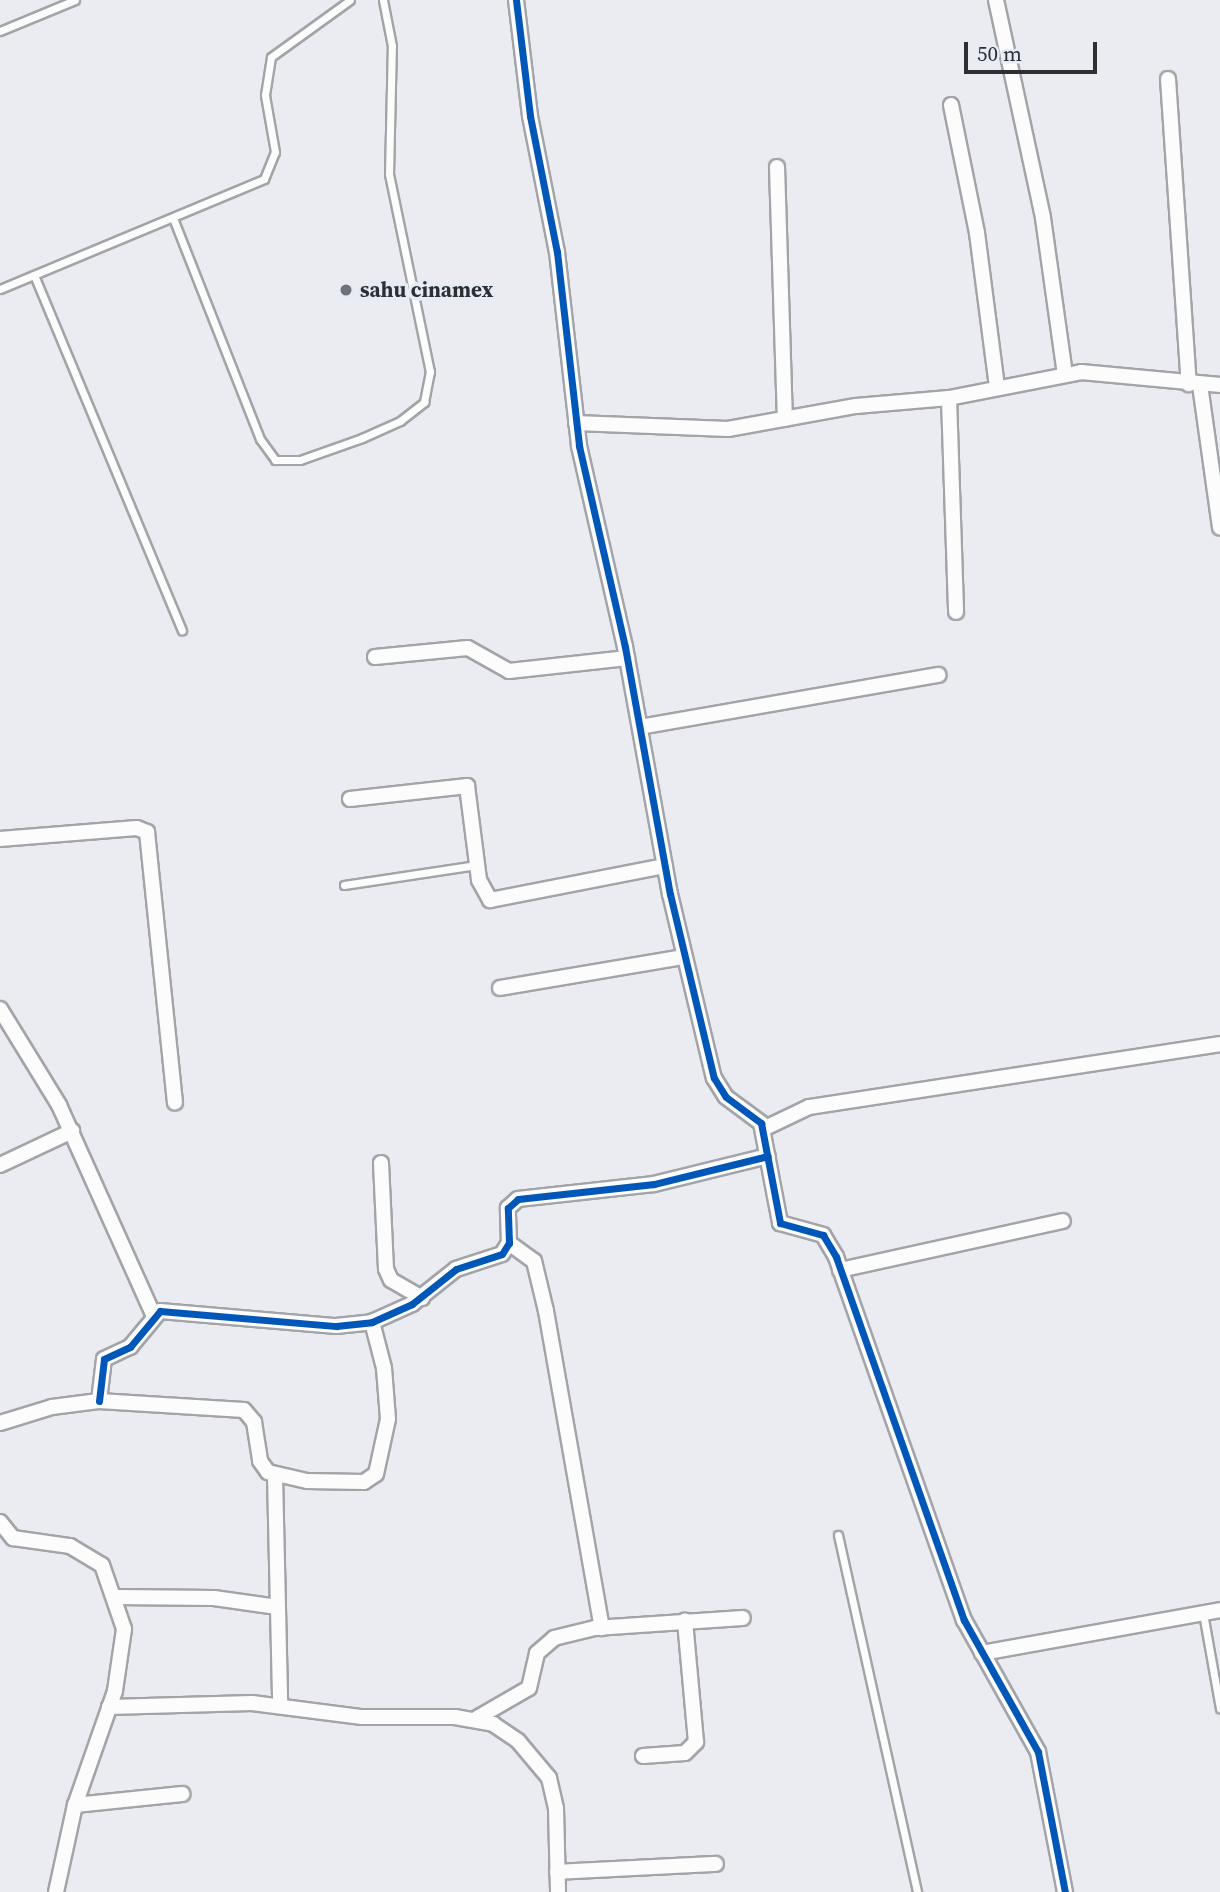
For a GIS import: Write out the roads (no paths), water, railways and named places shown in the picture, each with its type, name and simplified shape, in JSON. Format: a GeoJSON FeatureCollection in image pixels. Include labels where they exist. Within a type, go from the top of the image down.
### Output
{"type":"FeatureCollection","features":[{"type":"Feature","properties":{"kind":"street"},"geometry":{"type":"LineString","coordinates":[[516,0],[528,103],[557,252],[576,423],[627,658],[684,957],[714,1078],[726,1097],[759,1118],[780,1223],[823,1235],[840,1270],[952,1588],[982,1653],[1038,1752],[1065,1892]]}},
{"type":"Feature","properties":{"kind":"street"},"geometry":{"type":"LineString","coordinates":[[996,0],[1043,218],[1065,374]]}},
{"type":"Feature","properties":{"kind":"street"},"geometry":{"type":"LineString","coordinates":[[1168,79],[1194,385],[1220,528]]}},
{"type":"Feature","properties":{"kind":"street"},"geometry":{"type":"LineString","coordinates":[[951,105],[977,233],[997,388]]}},
{"type":"Feature","properties":{"kind":"street"},"geometry":{"type":"LineString","coordinates":[[777,167],[785,419]]}},
{"type":"Feature","properties":{"kind":"street"},"geometry":{"type":"LineString","coordinates":[[576,423],[727,429],[949,398],[1065,374],[1111,372],[1194,385],[1220,385]]}},
{"type":"Feature","properties":{"kind":"street"},"geometry":{"type":"LineString","coordinates":[[949,398],[956,612]]}},
{"type":"Feature","properties":{"kind":"street"},"geometry":{"type":"LineString","coordinates":[[375,657],[468,648],[509,671],[627,658]]}},
{"type":"Feature","properties":{"kind":"street"},"geometry":{"type":"LineString","coordinates":[[640,727],[938,675]]}},
{"type":"Feature","properties":{"kind":"street"},"geometry":{"type":"LineString","coordinates":[[350,799],[467,786],[481,891],[496,900],[665,866]]}},
{"type":"Feature","properties":{"kind":"street"},"geometry":{"type":"LineString","coordinates":[[0,839],[137,828],[147,832],[176,1103]]}},
{"type":"Feature","properties":{"kind":"street"},"geometry":{"type":"LineString","coordinates":[[500,988],[684,957]]}},
{"type":"Feature","properties":{"kind":"street"},"geometry":{"type":"LineString","coordinates":[[0,1009],[72,1131],[120,1249],[154,1316]]}},
{"type":"Feature","properties":{"kind":"street"},"geometry":{"type":"LineString","coordinates":[[763,1129],[809,1107],[1220,1044]]}},
{"type":"Feature","properties":{"kind":"street"},"geometry":{"type":"LineString","coordinates":[[0,1165],[72,1131]]}},
{"type":"Feature","properties":{"kind":"street"},"geometry":{"type":"LineString","coordinates":[[99,1401],[104,1359],[130,1347],[154,1316],[167,1309],[336,1326],[372,1322],[422,1298],[456,1269],[502,1254],[509,1242],[508,1209],[525,1197],[654,1184],[768,1156]]}},
{"type":"Feature","properties":{"kind":"street"},"geometry":{"type":"LineString","coordinates":[[381,1163],[386,1269],[391,1279],[422,1298]]}},
{"type":"Feature","properties":{"kind":"street"},"geometry":{"type":"LineString","coordinates":[[840,1270],[1063,1221]]}},
{"type":"Feature","properties":{"kind":"street"},"geometry":{"type":"LineString","coordinates":[[509,1242],[530,1255],[543,1298],[602,1628]]}},
{"type":"Feature","properties":{"kind":"street"},"geometry":{"type":"LineString","coordinates":[[0,1423],[52,1407],[99,1401],[244,1410],[254,1422],[263,1468],[275,1476],[357,1482],[376,1474],[388,1406],[372,1322]]}},
{"type":"Feature","properties":{"kind":"street"},"geometry":{"type":"LineString","coordinates":[[275,1476],[280,1705]]}},
{"type":"Feature","properties":{"kind":"street"},"geometry":{"type":"LineString","coordinates":[[0,1522],[13,1538],[88,1553],[102,1564],[117,1597],[123,1655],[109,1707],[75,1805],[56,1892]]}},
{"type":"Feature","properties":{"kind":"street"},"geometry":{"type":"LineString","coordinates":[[117,1597],[214,1598],[276,1607]]}},
{"type":"Feature","properties":{"kind":"street"},"geometry":{"type":"LineString","coordinates":[[982,1653],[1220,1610]]}},
{"type":"Feature","properties":{"kind":"street"},"geometry":{"type":"LineString","coordinates":[[477,1718],[529,1688],[542,1643],[602,1628],[685,1620],[743,1618]]}},
{"type":"Feature","properties":{"kind":"street"},"geometry":{"type":"LineString","coordinates":[[643,1756],[685,1753],[696,1741],[685,1620]]}},
{"type":"Feature","properties":{"kind":"street"},"geometry":{"type":"LineString","coordinates":[[109,1707],[280,1705],[362,1717],[477,1718],[518,1741],[549,1778],[556,1808],[558,1892]]}},
{"type":"Feature","properties":{"kind":"street"},"geometry":{"type":"LineString","coordinates":[[75,1805],[182,1794]]}},
{"type":"Feature","properties":{"kind":"street"},"geometry":{"type":"LineString","coordinates":[[557,1872],[716,1864]]}},
{"type":"Feature","properties":{"kind":"lane"},"geometry":{"type":"LineString","coordinates":[[0,31],[75,0]]}},
{"type":"Feature","properties":{"kind":"lane"},"geometry":{"type":"LineString","coordinates":[[0,289],[264,179],[275,152],[265,95],[271,57],[350,0]]}},
{"type":"Feature","properties":{"kind":"lane"},"geometry":{"type":"LineString","coordinates":[[173,218],[260,439],[275,460],[324,453],[401,421],[424,402],[430,372],[389,174],[392,46],[383,0]]}},
{"type":"Feature","properties":{"kind":"lane"},"geometry":{"type":"LineString","coordinates":[[34,275],[182,631]]}},
{"type":"Feature","properties":{"kind":"lane"},"geometry":{"type":"LineString","coordinates":[[344,885],[477,865]]}},
{"type":"Feature","properties":{"kind":"lane"},"geometry":{"type":"LineString","coordinates":[[838,1535],[916,1892]]}},
{"type":"Feature","properties":{"kind":"lane"},"geometry":{"type":"LineString","coordinates":[[1203,1613],[1220,1708]]}},
{"type":"Feature","properties":{"kind":"place","name":"sahu cinamex"},"geometry":{"type":"Point","coordinates":[346,290]}}]}
